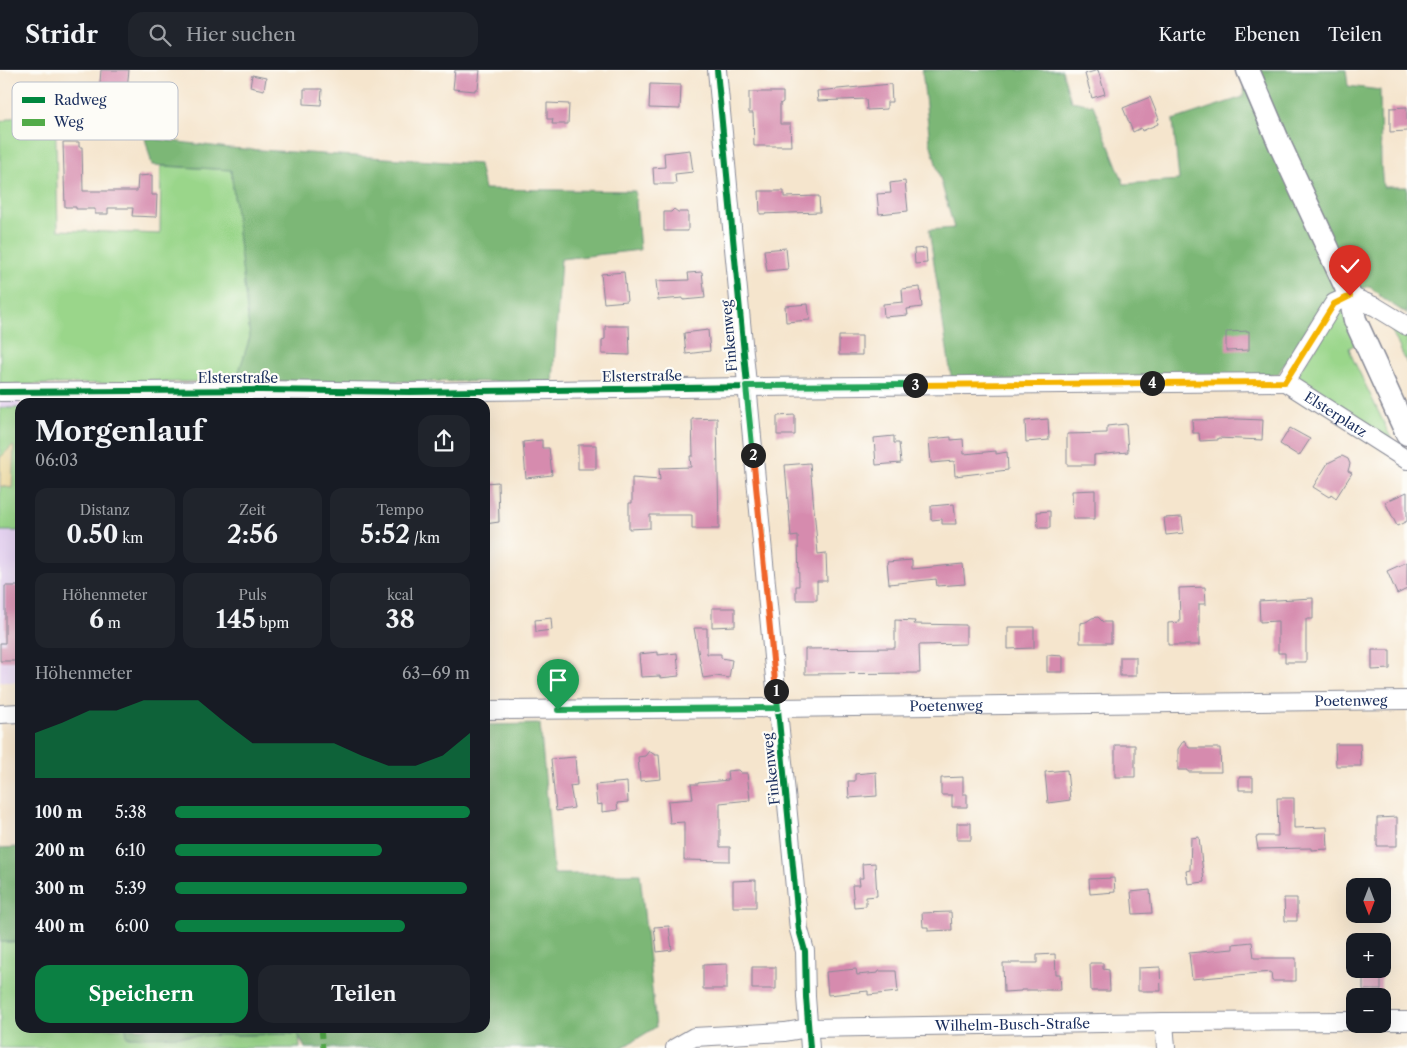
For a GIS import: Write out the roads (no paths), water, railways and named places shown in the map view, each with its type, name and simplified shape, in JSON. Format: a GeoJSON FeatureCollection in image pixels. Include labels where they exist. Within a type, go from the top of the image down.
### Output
{"type":"FeatureCollection","features":[{"type":"Feature","properties":{"kind":"street","name":"Finkenweg"},"geometry":{"type":"LineString","coordinates":[[717,70],[799,930],[805,951],[810,1048]]}},
{"type":"Feature","properties":{"kind":"street"},"geometry":{"type":"LineString","coordinates":[[1248,70],[1280,145],[1350,296],[1355,320],[1407,434]]}},
{"type":"Feature","properties":{"kind":"street"},"geometry":{"type":"LineString","coordinates":[[1350,296],[1368,316],[1407,400]]}},
{"type":"Feature","properties":{"kind":"street"},"geometry":{"type":"LineString","coordinates":[[1285,382],[1334,304],[1350,296],[1376,307],[1407,326]]}},
{"type":"Feature","properties":{"kind":"street","name":"Elsterstraße"},"geometry":{"type":"LineString","coordinates":[[0,392],[262,396],[746,386],[1285,382]]}},
{"type":"Feature","properties":{"kind":"street","name":"Elsterplatz"},"geometry":{"type":"LineString","coordinates":[[1285,382],[1407,460]]}},
{"type":"Feature","properties":{"kind":"street","name":"Poetenweg"},"geometry":{"type":"LineString","coordinates":[[490,710],[1407,700]]}},
{"type":"Feature","properties":{"kind":"street"},"geometry":{"type":"LineString","coordinates":[[0,714],[15,713]]}},
{"type":"Feature","properties":{"kind":"street","name":"Wilhelm-Busch-Straße"},"geometry":{"type":"LineString","coordinates":[[675,1048],[694,1036],[785,1032],[808,1028],[1346,1021]]}},
{"type":"Feature","properties":{"kind":"street"},"geometry":{"type":"LineString","coordinates":[[1391,1021],[1407,1021]]}},
{"type":"Feature","properties":{"kind":"street"},"geometry":{"type":"LineString","coordinates":[[1164,1022],[1166,1048]]}}]}
